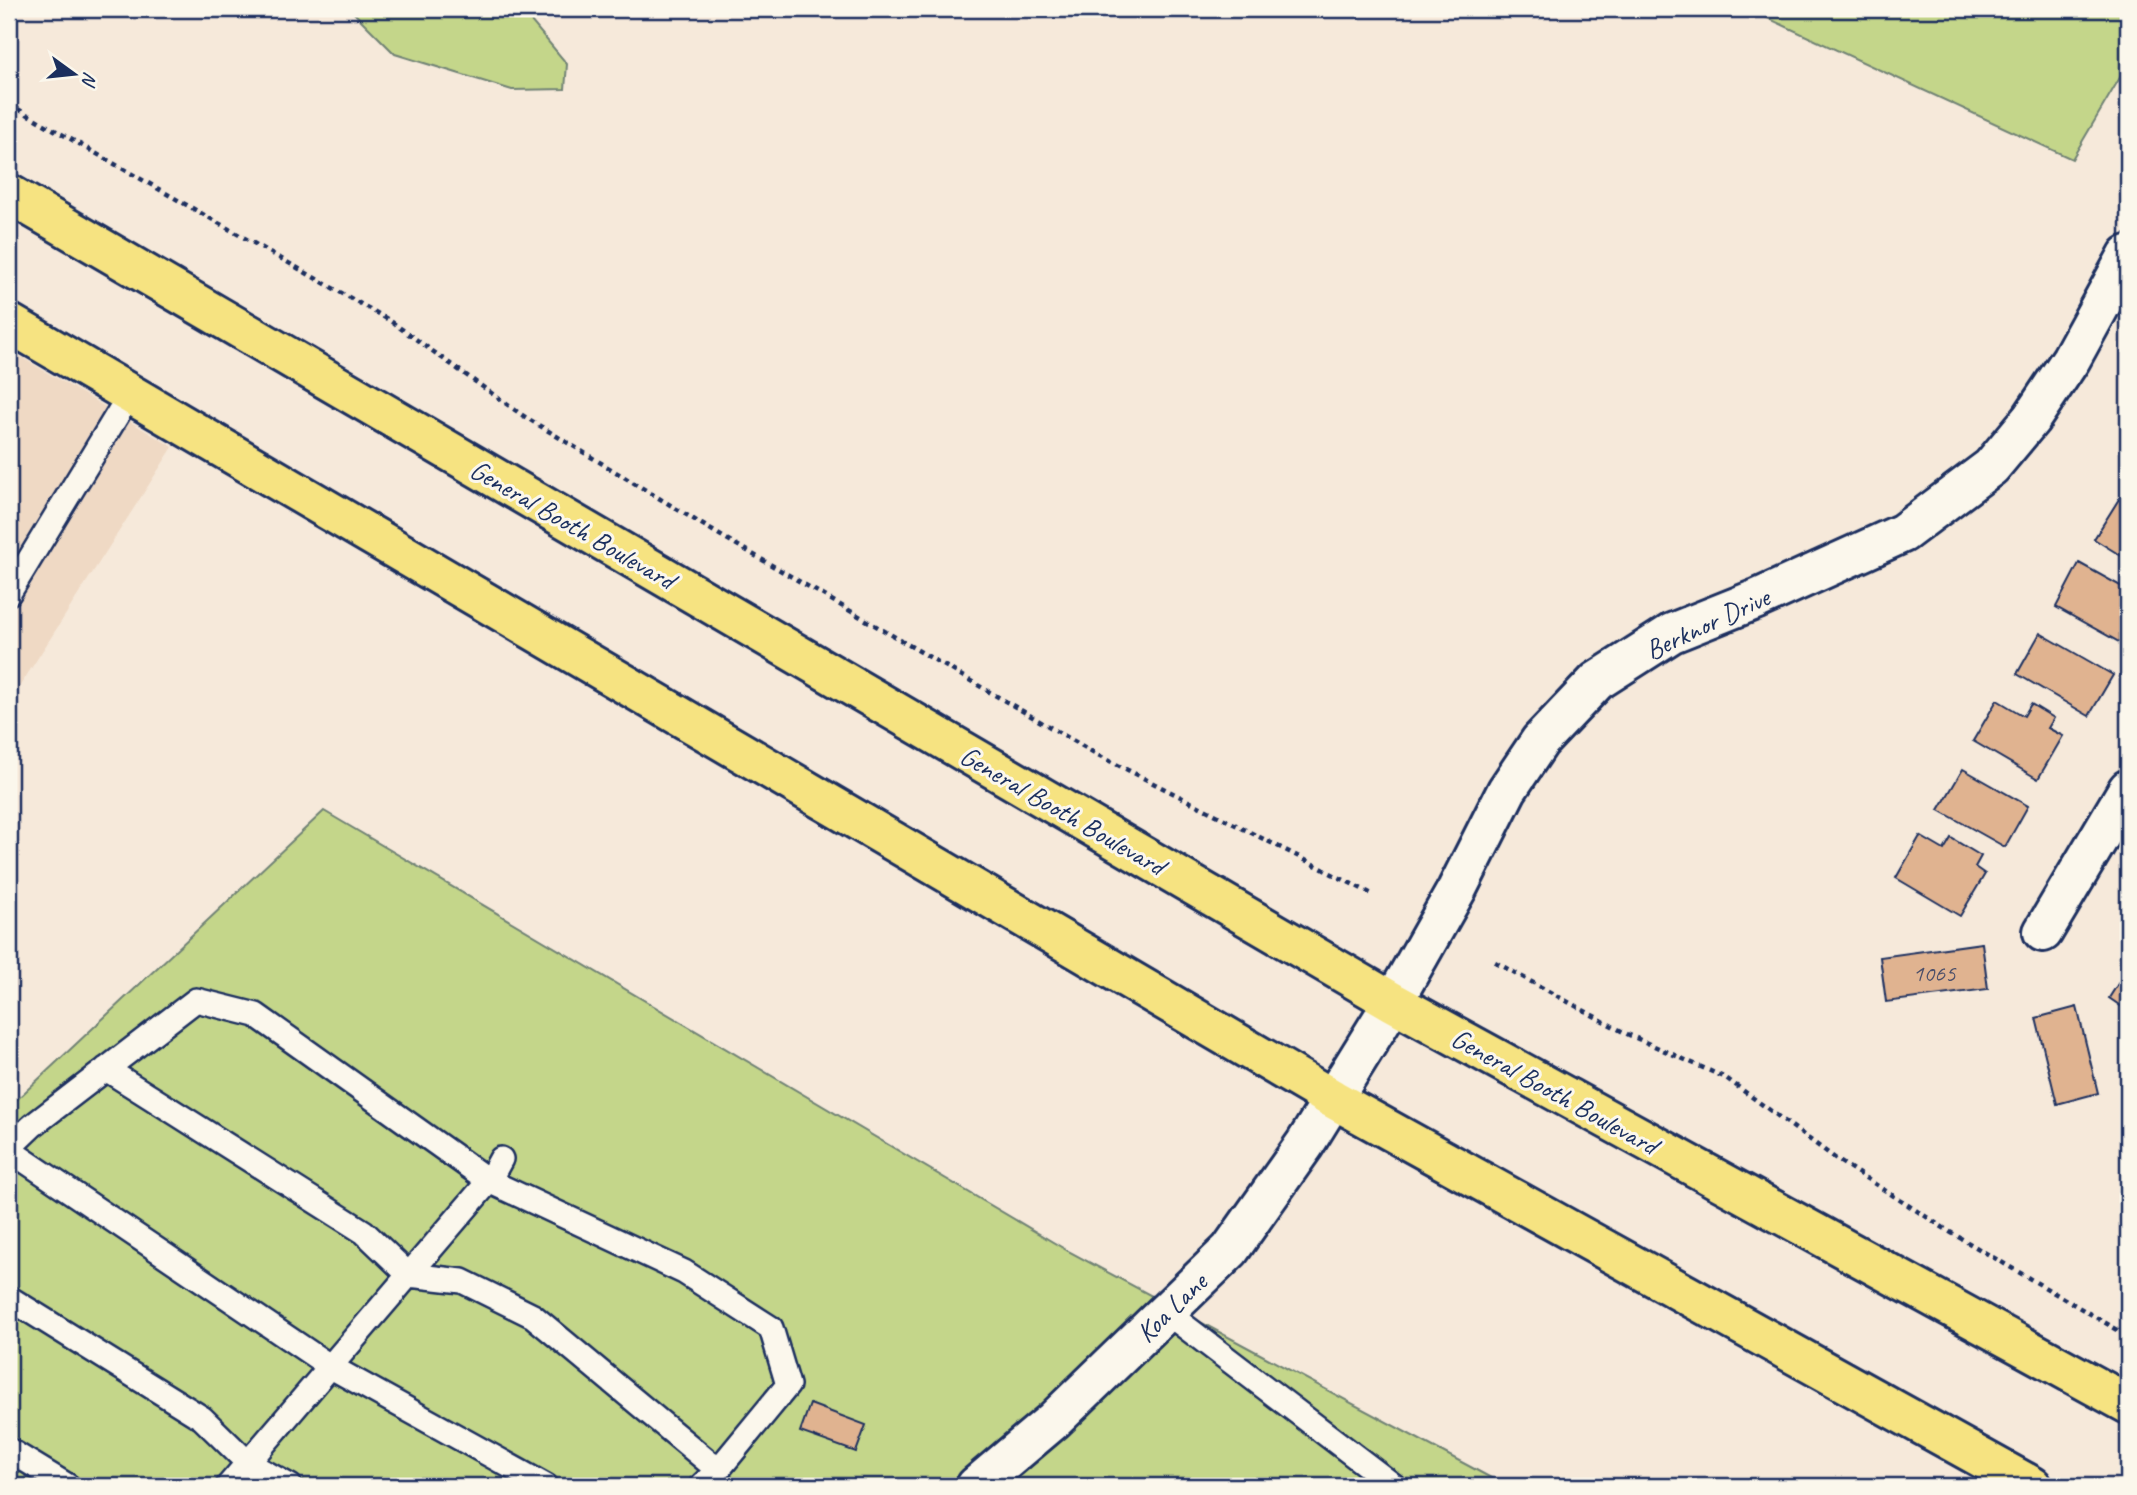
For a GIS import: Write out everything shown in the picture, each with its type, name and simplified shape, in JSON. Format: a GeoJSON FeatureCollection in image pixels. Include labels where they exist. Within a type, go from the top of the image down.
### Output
{"type":"FeatureCollection","features":[{"type":"Feature","properties":{"kind":"highway","name":"General Booth Boulevard"},"geometry":{"type":"LineString","coordinates":[[9,194],[1393,1002],[2128,1405]]}},
{"type":"Feature","properties":{"kind":"highway"},"geometry":{"type":"LineString","coordinates":[[9,323],[1333,1098],[2032,1486]]}},
{"type":"Feature","properties":{"kind":"street","name":"Berknor Drive"},"geometry":{"type":"LineString","coordinates":[[1333,1098],[1393,1002],[1457,889],[1507,790],[1540,741],[1597,681],[1672,633],[1757,599],[1903,533],[1991,467],[2031,419],[2071,359],[2128,256]]}},
{"type":"Feature","properties":{"kind":"street"},"geometry":{"type":"LineString","coordinates":[[2043,932],[2128,789]]}},
{"type":"Feature","properties":{"kind":"street","name":"Koa Lane"},"geometry":{"type":"LineString","coordinates":[[976,1486],[1054,1420],[1230,1250],[1305,1144],[1333,1098]]}},
{"type":"Feature","properties":{"kind":"lane"},"geometry":{"type":"LineString","coordinates":[[9,593],[130,394]]}},
{"type":"Feature","properties":{"kind":"lane"},"geometry":{"type":"LineString","coordinates":[[545,1486],[331,1367],[9,1149],[32,1126],[196,1000],[256,1015],[489,1181],[684,1272],[771,1328],[788,1385],[718,1470],[701,1486]]}},
{"type":"Feature","properties":{"kind":"lane"},"geometry":{"type":"LineString","coordinates":[[106,1069],[363,1232],[409,1275],[462,1282],[533,1316],[718,1470]]}},
{"type":"Feature","properties":{"kind":"lane"},"geometry":{"type":"LineString","coordinates":[[228,1486],[489,1181],[501,1159]]}},
{"type":"Feature","properties":{"kind":"lane"},"geometry":{"type":"LineString","coordinates":[[9,1298],[202,1418],[248,1463],[290,1486]]}},
{"type":"Feature","properties":{"kind":"lane"},"geometry":{"type":"LineString","coordinates":[[1166,1312],[1394,1486]]}},
{"type":"Feature","properties":{"kind":"lane"},"geometry":{"type":"LineString","coordinates":[[9,1450],[68,1486]]}},
{"type":"Feature","properties":{"kind":"path"},"geometry":{"type":"LineString","coordinates":[[9,104],[389,320],[522,415],[718,534],[1098,755],[1372,894]]}},
{"type":"Feature","properties":{"kind":"path"},"geometry":{"type":"LineString","coordinates":[[1495,962],[1626,1034],[1726,1078],[1839,1161],[1928,1218],[2128,1336]]}},
{"type":"Feature","properties":{"kind":"shaded area"},"geometry":{"type":"Polygon","coordinates":[[[9,350],[173,447],[9,703],[9,350]]]}},
{"type":"Feature","properties":{"kind":"green space"},"geometry":{"type":"Polygon","coordinates":[[[350,9],[521,9],[567,64],[565,89],[512,90],[395,54],[350,9]]]}},
{"type":"Feature","properties":{"kind":"green space"},"geometry":{"type":"Polygon","coordinates":[[[1748,9],[2128,9],[2128,64],[2072,159],[1748,9]]]}},
{"type":"Feature","properties":{"kind":"green space"},"geometry":{"type":"Polygon","coordinates":[[[324,811],[1068,1251],[1506,1486],[9,1486],[9,1107],[324,811]]]}},
{"type":"Feature","properties":{"kind":"building"},"geometry":{"type":"Polygon","coordinates":[[[2119,499],[2128,505],[2128,560],[2094,539],[2119,499]]]}},
{"type":"Feature","properties":{"kind":"building"},"geometry":{"type":"Polygon","coordinates":[[[2079,563],[2128,590],[2128,629],[2121,643],[2056,607],[2079,563]]]}},
{"type":"Feature","properties":{"kind":"building"},"geometry":{"type":"Polygon","coordinates":[[[2040,633],[2113,675],[2089,716],[2017,674],[2040,633]]]}},
{"type":"Feature","properties":{"kind":"building"},"geometry":{"type":"Polygon","coordinates":[[[1997,700],[2024,716],[2031,704],[2054,718],[2048,728],[2063,736],[2038,779],[1973,741],[1997,700]]]}},
{"type":"Feature","properties":{"kind":"building"},"geometry":{"type":"Polygon","coordinates":[[[1963,769],[2028,806],[2005,847],[1939,810],[1963,769]]]}},
{"type":"Feature","properties":{"kind":"building"},"geometry":{"type":"Polygon","coordinates":[[[1920,836],[1944,850],[1951,838],[1981,856],[1975,867],[1985,874],[1960,916],[1896,878],[1920,836]]]}},
{"type":"Feature","properties":{"kind":"building"},"geometry":{"type":"Polygon","coordinates":[[[1982,943],[1988,989],[1886,1002],[1880,957],[1982,943]]]}},
{"type":"Feature","properties":{"kind":"building"},"geometry":{"type":"Polygon","coordinates":[[[2128,968],[2128,1011],[2109,998],[2128,968]]]}},
{"type":"Feature","properties":{"kind":"building"},"geometry":{"type":"Polygon","coordinates":[[[2077,1007],[2098,1093],[2057,1104],[2036,1018],[2077,1007]]]}},
{"type":"Feature","properties":{"kind":"building"},"geometry":{"type":"Polygon","coordinates":[[[810,1404],[866,1425],[856,1452],[800,1432],[810,1404]]]}}]}
